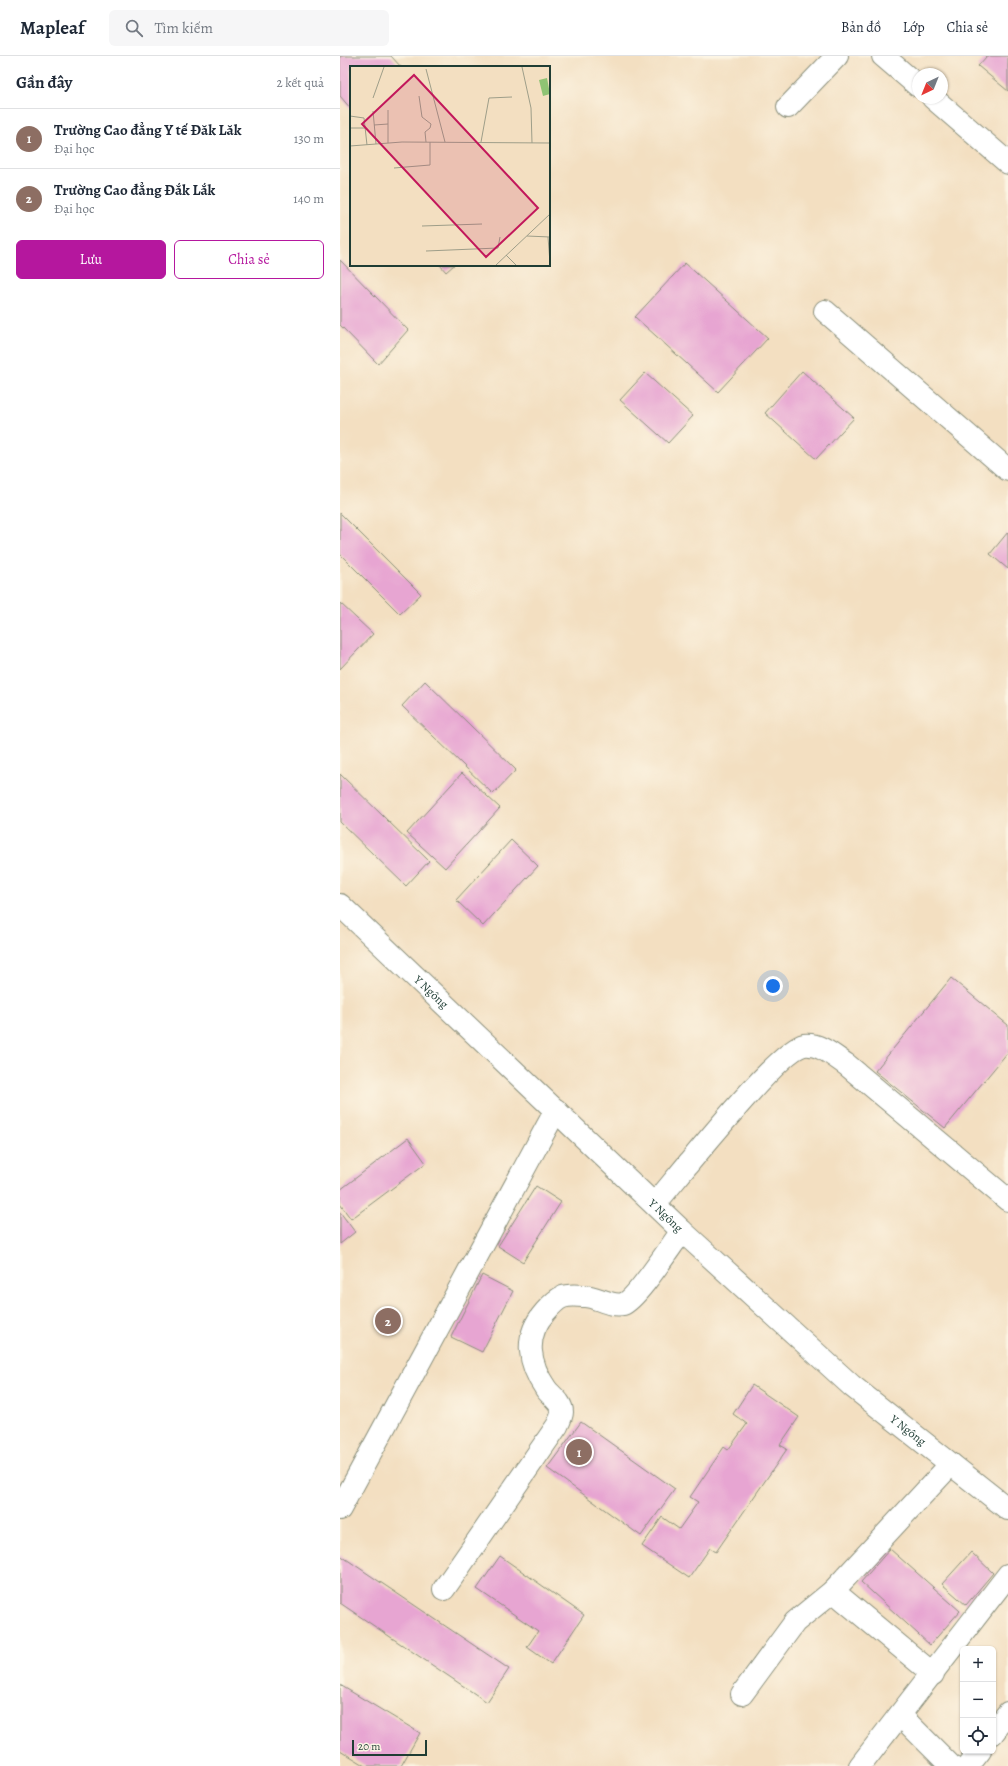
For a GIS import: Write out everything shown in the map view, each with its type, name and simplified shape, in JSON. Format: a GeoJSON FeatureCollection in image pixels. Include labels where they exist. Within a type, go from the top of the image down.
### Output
{"type":"FeatureCollection","features":[{"type":"Feature","properties":{"kind":"street"},"geometry":{"type":"LineString","coordinates":[[788,107],[837,56]]}},
{"type":"Feature","properties":{"kind":"street"},"geometry":{"type":"LineString","coordinates":[[883,56],[912,81]]}},
{"type":"Feature","properties":{"kind":"street"},"geometry":{"type":"LineString","coordinates":[[939,104],[1008,162]]}},
{"type":"Feature","properties":{"kind":"street"},"geometry":{"type":"LineString","coordinates":[[825,311],[1008,470]]}},
{"type":"Feature","properties":{"kind":"street","name":"Y Ngông"},"geometry":{"type":"LineString","coordinates":[[340,904],[682,1231],[852,1386],[1008,1509]]}},
{"type":"Feature","properties":{"kind":"street"},"geometry":{"type":"LineString","coordinates":[[655,1204],[755,1086],[794,1049],[809,1045],[819,1047],[847,1065],[1008,1200]]}},
{"type":"Feature","properties":{"kind":"street"},"geometry":{"type":"LineString","coordinates":[[340,1509],[556,1110]]}},
{"type":"Feature","properties":{"kind":"street"},"geometry":{"type":"LineString","coordinates":[[444,1589],[557,1426],[562,1412],[560,1404],[547,1390],[533,1366],[529,1340],[538,1320],[554,1302],[568,1294],[591,1296],[611,1303],[623,1304],[634,1296],[682,1231]]}},
{"type":"Feature","properties":{"kind":"street"},"geometry":{"type":"LineString","coordinates":[[742,1694],[795,1622],[833,1591],[951,1464]]}},
{"type":"Feature","properties":{"kind":"street"},"geometry":{"type":"LineString","coordinates":[[860,1766],[933,1674],[1008,1575]]}},
{"type":"Feature","properties":{"kind":"street"},"geometry":{"type":"LineString","coordinates":[[833,1591],[933,1674]]}},
{"type":"Feature","properties":{"kind":"street"},"geometry":{"type":"LineString","coordinates":[[996,1729],[1008,1713]]}},
{"type":"Feature","properties":{"kind":"street"},"geometry":{"type":"LineString","coordinates":[[900,1715],[951,1766]]}},
{"type":"Feature","properties":{"kind":"street"},"geometry":{"type":"LineString","coordinates":[[968,1766],[978,1754]]}},
{"type":"Feature","properties":{"kind":"building"},"geometry":{"type":"Polygon","coordinates":[[[340,56],[391,56],[400,66],[350,66],[350,108],[340,96],[340,56]]]}},
{"type":"Feature","properties":{"kind":"building"},"geometry":{"type":"Polygon","coordinates":[[[987,56],[1008,56],[1008,91],[978,66],[987,56]]]}},
{"type":"Feature","properties":{"kind":"building"},"geometry":{"type":"Polygon","coordinates":[[[340,260],[408,330],[378,364],[340,325],[340,260]]]}},
{"type":"Feature","properties":{"kind":"building"},"geometry":{"type":"Polygon","coordinates":[[[685,263],[768,338],[718,392],[635,317],[685,263]]]}},
{"type":"Feature","properties":{"kind":"building"},"geometry":{"type":"Polygon","coordinates":[[[441,266],[453,266],[446,272],[441,266]]]}},
{"type":"Feature","properties":{"kind":"building"},"geometry":{"type":"Polygon","coordinates":[[[802,371],[854,418],[816,459],[765,413],[802,371]]]}},
{"type":"Feature","properties":{"kind":"building"},"geometry":{"type":"Polygon","coordinates":[[[645,373],[693,416],[668,443],[620,400],[645,373]]]}},
{"type":"Feature","properties":{"kind":"building"},"geometry":{"type":"Polygon","coordinates":[[[340,513],[421,594],[400,614],[340,554],[340,513]]]}},
{"type":"Feature","properties":{"kind":"building"},"geometry":{"type":"Polygon","coordinates":[[[1008,532],[1008,569],[990,554],[1008,532]]]}},
{"type":"Feature","properties":{"kind":"building"},"geometry":{"type":"Polygon","coordinates":[[[340,603],[373,634],[340,669],[340,603]]]}},
{"type":"Feature","properties":{"kind":"building"},"geometry":{"type":"Polygon","coordinates":[[[425,681],[516,770],[493,794],[402,706],[425,681]]]}},
{"type":"Feature","properties":{"kind":"building"},"geometry":{"type":"Polygon","coordinates":[[[462,773],[500,808],[445,868],[407,833],[462,773]]]}},
{"type":"Feature","properties":{"kind":"building"},"geometry":{"type":"Polygon","coordinates":[[[340,774],[429,861],[406,886],[340,822],[340,774]]]}},
{"type":"Feature","properties":{"kind":"building"},"geometry":{"type":"Polygon","coordinates":[[[511,840],[538,866],[483,926],[456,900],[511,840]]]}},
{"type":"Feature","properties":{"kind":"building"},"geometry":{"type":"Polygon","coordinates":[[[951,978],[1008,1025],[1008,1052],[945,1128],[875,1071],[951,978]]]}},
{"type":"Feature","properties":{"kind":"building"},"geometry":{"type":"Polygon","coordinates":[[[408,1138],[426,1163],[351,1219],[340,1204],[340,1190],[408,1138]]]}},
{"type":"Feature","properties":{"kind":"building"},"geometry":{"type":"Polygon","coordinates":[[[536,1186],[561,1202],[523,1262],[498,1246],[536,1186]]]}},
{"type":"Feature","properties":{"kind":"building"},"geometry":{"type":"Polygon","coordinates":[[[340,1212],[355,1232],[340,1244],[340,1212]]]}},
{"type":"Feature","properties":{"kind":"building"},"geometry":{"type":"Polygon","coordinates":[[[482,1275],[513,1291],[482,1352],[451,1337],[482,1275]]]}},
{"type":"Feature","properties":{"kind":"building"},"geometry":{"type":"Polygon","coordinates":[[[752,1385],[799,1417],[780,1445],[787,1449],[716,1552],[710,1548],[689,1578],[642,1546],[662,1517],[679,1529],[698,1502],[690,1497],[724,1447],[728,1450],[747,1424],[733,1414],[752,1385]]]}},
{"type":"Feature","properties":{"kind":"building"},"geometry":{"type":"Polygon","coordinates":[[[581,1422],[675,1489],[641,1536],[547,1468],[581,1422]]]}},
{"type":"Feature","properties":{"kind":"building"},"geometry":{"type":"Polygon","coordinates":[[[890,1549],[960,1611],[930,1645],[861,1582],[890,1549]]]}},
{"type":"Feature","properties":{"kind":"building"},"geometry":{"type":"Polygon","coordinates":[[[971,1552],[993,1573],[966,1605],[942,1584],[971,1552]]]}},
{"type":"Feature","properties":{"kind":"building"},"geometry":{"type":"Polygon","coordinates":[[[340,1555],[509,1669],[487,1702],[340,1603],[340,1555]]]}},
{"type":"Feature","properties":{"kind":"building"},"geometry":{"type":"Polygon","coordinates":[[[500,1556],[584,1615],[551,1664],[527,1647],[538,1631],[477,1589],[500,1556]]]}},
{"type":"Feature","properties":{"kind":"building"},"geometry":{"type":"Polygon","coordinates":[[[340,1685],[420,1733],[401,1766],[366,1766],[340,1750],[340,1685]]]}},
{"type":"Feature","properties":{"kind":"place","name":"Trường Cao đẳng Đắk Lắk"},"geometry":{"type":"Point","coordinates":[388,1321]}},
{"type":"Feature","properties":{"kind":"place","name":"Trường Cao đẳng Y tế Đăk Lăk"},"geometry":{"type":"Point","coordinates":[579,1452]}}]}
